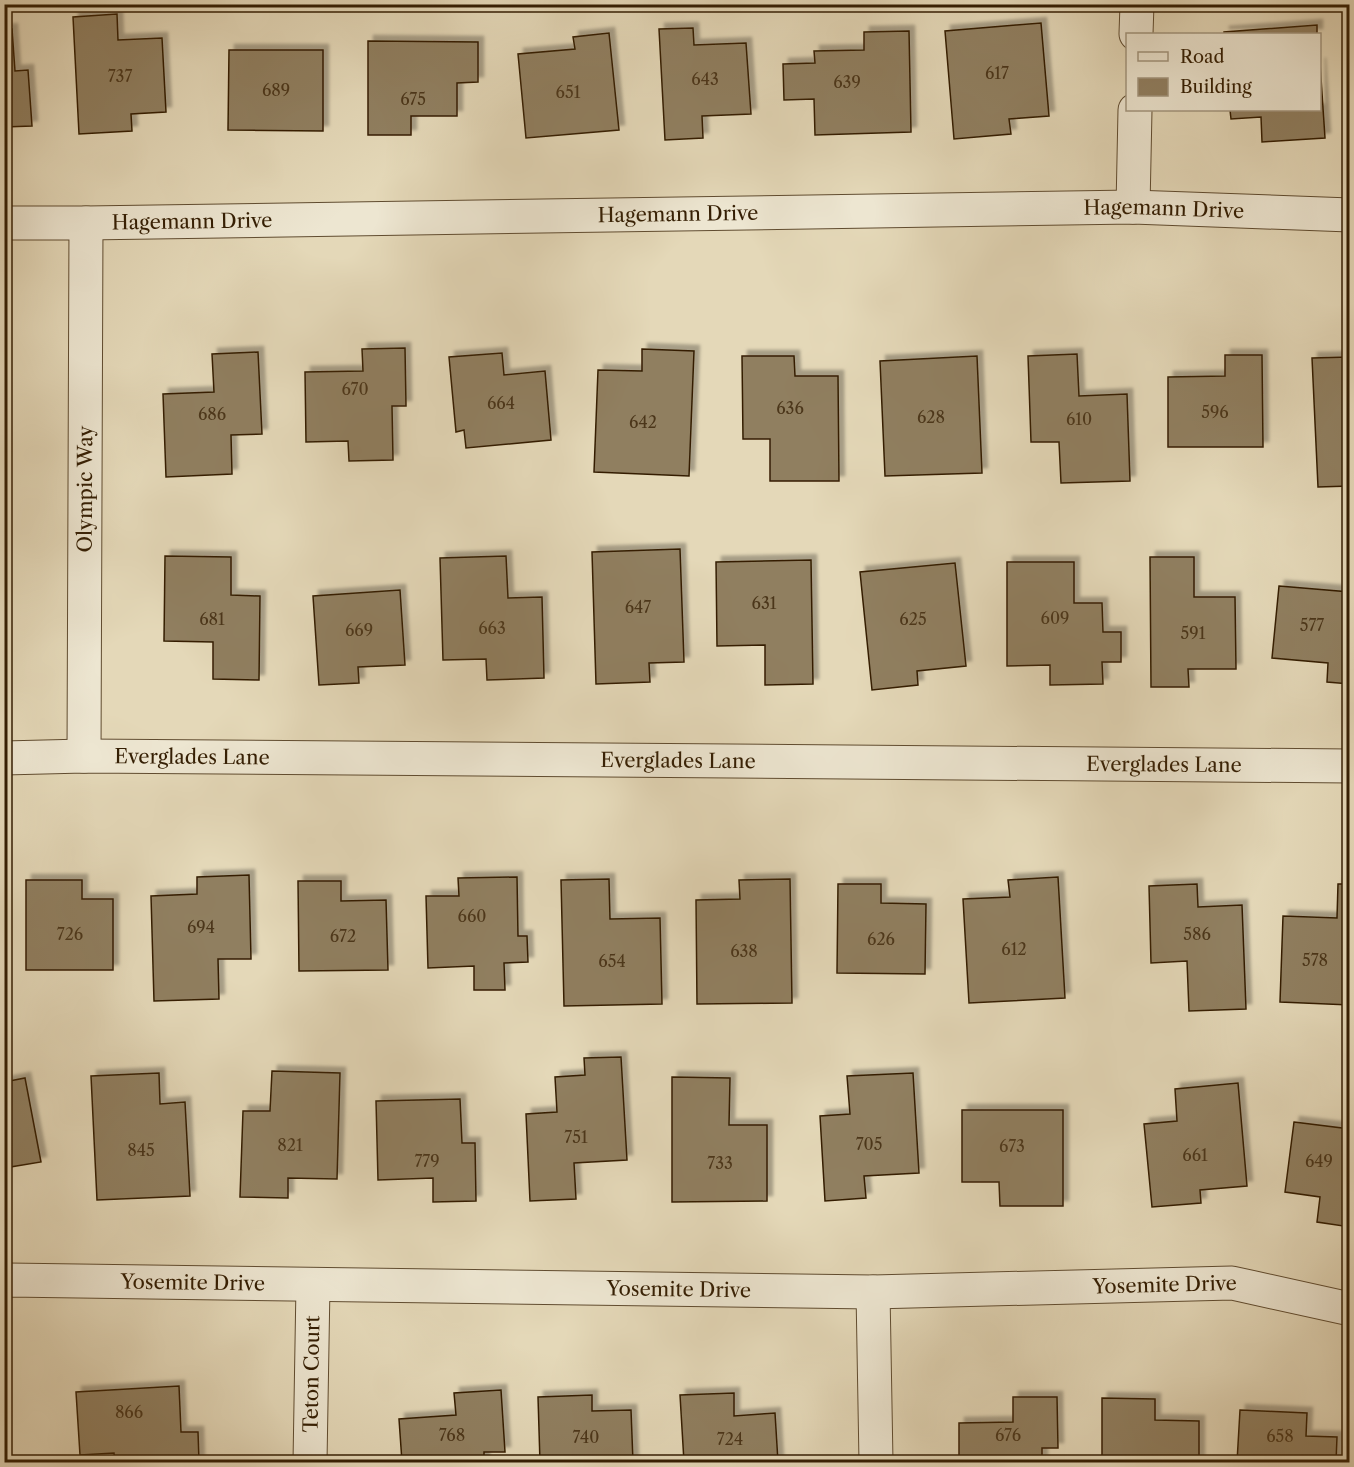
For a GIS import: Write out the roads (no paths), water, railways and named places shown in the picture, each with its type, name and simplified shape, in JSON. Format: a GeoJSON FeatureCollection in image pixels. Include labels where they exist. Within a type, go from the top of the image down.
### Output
{"type":"FeatureCollection","features":[{"type":"Feature","properties":{"kind":"street"},"geometry":{"type":"LineString","coordinates":[[1136,33],[1137,4]]}},
{"type":"Feature","properties":{"kind":"street"},"geometry":{"type":"LineString","coordinates":[[1133,207],[1135,111]]}},
{"type":"Feature","properties":{"kind":"street","name":"Hagemann Drive"},"geometry":{"type":"LineString","coordinates":[[4,223],[1133,207],[1350,215]]}},
{"type":"Feature","properties":{"kind":"street","name":"Olympic Way"},"geometry":{"type":"LineString","coordinates":[[84,756],[86,223]]}},
{"type":"Feature","properties":{"kind":"street","name":"Everglades Lane"},"geometry":{"type":"LineString","coordinates":[[4,758],[84,756],[1350,766]]}},
{"type":"Feature","properties":{"kind":"street","name":"Yosemite Drive"},"geometry":{"type":"LineString","coordinates":[[4,1281],[873,1292],[1232,1283],[1350,1309]]}},
{"type":"Feature","properties":{"kind":"street","name":"Teton Court"},"geometry":{"type":"LineString","coordinates":[[310,1462],[313,1285]]}},
{"type":"Feature","properties":{"kind":"street"},"geometry":{"type":"LineString","coordinates":[[873,1292],[876,1462]]}}]}
